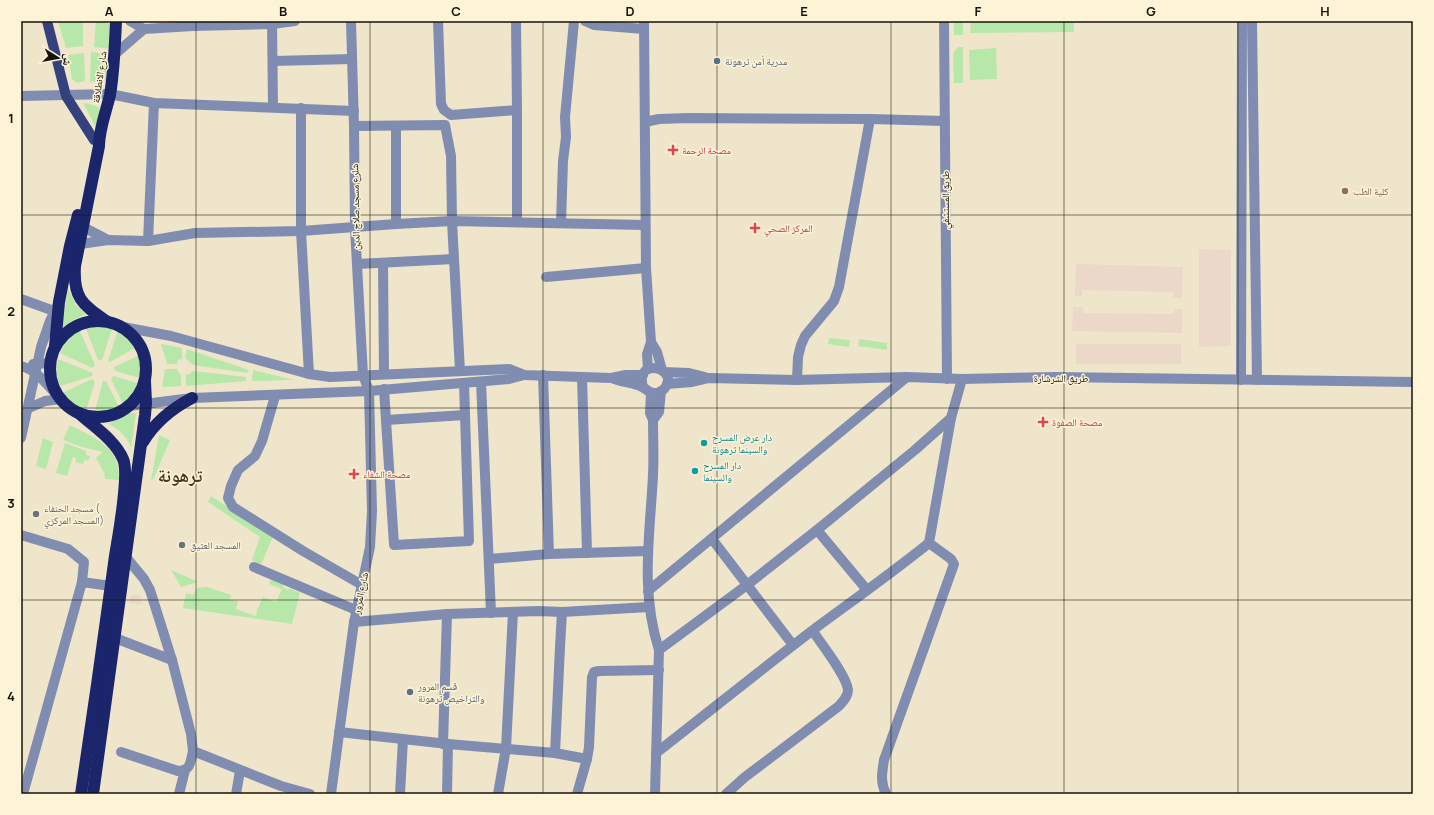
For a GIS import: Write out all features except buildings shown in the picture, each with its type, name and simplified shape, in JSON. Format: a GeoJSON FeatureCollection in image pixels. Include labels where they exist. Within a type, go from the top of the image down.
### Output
{"type":"FeatureCollection","features":[{"type":"Feature","properties":{"kind":"highway","name":"شارع الانطلاقة"},"geometry":{"type":"LineString","coordinates":[[96,138],[110,94],[116,21]]}},
{"type":"Feature","properties":{"kind":"highway"},"geometry":{"type":"LineString","coordinates":[[93,794],[146,403],[146,369],[144,354],[140,345],[133,335],[123,327],[106,321],[86,306],[79,297],[74,280],[75,266],[99,146],[96,138]]}},
{"type":"Feature","properties":{"kind":"highway"},"geometry":{"type":"LineString","coordinates":[[96,138],[90,149],[81,204],[57,307],[56,346],[48,372],[52,385],[59,397],[71,409],[92,417],[105,417],[118,413],[129,406],[139,395],[145,381]]}},
{"type":"Feature","properties":{"kind":"highway"},"geometry":{"type":"LineString","coordinates":[[56,346],[64,334],[77,325],[91,321],[106,321]]}},
{"type":"Feature","properties":{"kind":"highway"},"geometry":{"type":"LineString","coordinates":[[141,447],[148,434],[167,413],[192,398]]}},
{"type":"Feature","properties":{"kind":"highway"},"geometry":{"type":"LineString","coordinates":[[79,413],[107,438],[124,460],[125,471],[124,494],[82,794]]}},
{"type":"Feature","properties":{"kind":"main road"},"geometry":{"type":"LineString","coordinates":[[47,21],[66,96],[96,138]]}},
{"type":"Feature","properties":{"kind":"street"},"geometry":{"type":"LineString","coordinates":[[130,21],[144,29],[202,24],[272,23],[295,21]]}},
{"type":"Feature","properties":{"kind":"street","name":"شلرع مسجد صلاح الدين"},"geometry":{"type":"LineString","coordinates":[[351,21],[354,111],[355,228],[363,375],[369,391]]}},
{"type":"Feature","properties":{"kind":"street"},"geometry":{"type":"LineString","coordinates":[[438,21],[441,104],[444,110],[451,115],[517,110]]}},
{"type":"Feature","properties":{"kind":"street"},"geometry":{"type":"LineString","coordinates":[[516,21],[517,222]]}},
{"type":"Feature","properties":{"kind":"street"},"geometry":{"type":"LineString","coordinates":[[561,223],[563,161],[566,137],[565,117],[574,21]]}},
{"type":"Feature","properties":{"kind":"street"},"geometry":{"type":"LineString","coordinates":[[585,21],[594,25],[644,25],[645,225],[646,268],[651,342],[642,381],[647,390],[650,413],[654,420],[654,473],[648,551],[648,591],[652,628],[659,650],[655,794]]}},
{"type":"Feature","properties":{"kind":"street","name":"طريق المستشفي"},"geometry":{"type":"LineString","coordinates":[[944,21],[947,379]]}},
{"type":"Feature","properties":{"kind":"street"},"geometry":{"type":"LineString","coordinates":[[1241,380],[1242,21]]}},
{"type":"Feature","properties":{"kind":"street"},"geometry":{"type":"LineString","coordinates":[[1252,21],[1257,380]]}},
{"type":"Feature","properties":{"kind":"street"},"geometry":{"type":"LineString","coordinates":[[272,23],[273,107]]}},
{"type":"Feature","properties":{"kind":"street"},"geometry":{"type":"LineString","coordinates":[[114,55],[144,29]]}},
{"type":"Feature","properties":{"kind":"street"},"geometry":{"type":"LineString","coordinates":[[273,62],[352,59]]}},
{"type":"Feature","properties":{"kind":"street"},"geometry":{"type":"LineString","coordinates":[[21,97],[110,94],[154,103],[354,111]]}},
{"type":"Feature","properties":{"kind":"street"},"geometry":{"type":"LineString","coordinates":[[148,241],[154,103]]}},
{"type":"Feature","properties":{"kind":"street"},"geometry":{"type":"LineString","coordinates":[[301,108],[301,231],[309,374]]}},
{"type":"Feature","properties":{"kind":"street"},"geometry":{"type":"LineString","coordinates":[[645,122],[688,118],[945,121]]}},
{"type":"Feature","properties":{"kind":"street"},"geometry":{"type":"LineString","coordinates":[[796,380],[801,344],[805,336],[834,301],[839,286],[870,119]]}},
{"type":"Feature","properties":{"kind":"street"},"geometry":{"type":"LineString","coordinates":[[354,126],[445,125],[451,156],[452,221],[460,371]]}},
{"type":"Feature","properties":{"kind":"street"},"geometry":{"type":"LineString","coordinates":[[396,126],[396,224]]}},
{"type":"Feature","properties":{"kind":"street"},"geometry":{"type":"LineString","coordinates":[[80,244],[108,240],[148,241],[195,233],[301,231],[452,221],[645,225]]}},
{"type":"Feature","properties":{"kind":"street"},"geometry":{"type":"LineString","coordinates":[[83,227],[108,240]]}},
{"type":"Feature","properties":{"kind":"street"},"geometry":{"type":"LineString","coordinates":[[357,264],[454,259]]}},
{"type":"Feature","properties":{"kind":"street"},"geometry":{"type":"LineString","coordinates":[[383,263],[384,374]]}},
{"type":"Feature","properties":{"kind":"street"},"geometry":{"type":"LineString","coordinates":[[546,277],[646,268]]}},
{"type":"Feature","properties":{"kind":"street"},"geometry":{"type":"LineString","coordinates":[[21,299],[57,307],[41,347],[29,408],[21,438]]}},
{"type":"Feature","properties":{"kind":"street"},"geometry":{"type":"LineString","coordinates":[[123,327],[171,336],[309,374],[330,377],[509,369],[524,375]]}},
{"type":"Feature","properties":{"kind":"street"},"geometry":{"type":"LineString","coordinates":[[651,342],[657,352],[663,371],[668,379],[664,388],[659,412],[654,420]]}},
{"type":"Feature","properties":{"kind":"street"},"geometry":{"type":"LineString","coordinates":[[23,366],[48,372]]}},
{"type":"Feature","properties":{"kind":"street"},"geometry":{"type":"LineString","coordinates":[[129,406],[192,398],[275,396],[369,391],[509,380],[524,375],[611,378],[645,372],[655,367],[663,371],[689,373],[709,378]]}},
{"type":"Feature","properties":{"kind":"street"},"geometry":{"type":"LineString","coordinates":[[36,368],[48,372]]}},
{"type":"Feature","properties":{"kind":"street"},"geometry":{"type":"LineString","coordinates":[[29,408],[48,372]]}},
{"type":"Feature","properties":{"kind":"street"},"geometry":{"type":"LineString","coordinates":[[543,375],[549,554]]}},
{"type":"Feature","properties":{"kind":"street"},"geometry":{"type":"LineString","coordinates":[[582,377],[586,553]]}},
{"type":"Feature","properties":{"kind":"street"},"geometry":{"type":"LineString","coordinates":[[648,591],[907,377]]}},
{"type":"Feature","properties":{"kind":"street","name":"طريق الشرشارة"},"geometry":{"type":"LineString","coordinates":[[709,378],[796,380],[907,377],[962,379],[1056,377],[1413,382]]}},
{"type":"Feature","properties":{"kind":"street"},"geometry":{"type":"LineString","coordinates":[[611,378],[656,393],[664,388],[709,378]]}},
{"type":"Feature","properties":{"kind":"street"},"geometry":{"type":"LineString","coordinates":[[656,753],[794,645],[900,567],[929,543],[951,418],[962,379]]}},
{"type":"Feature","properties":{"kind":"street"},"geometry":{"type":"LineString","coordinates":[[481,382],[491,613]]}},
{"type":"Feature","properties":{"kind":"street"},"geometry":{"type":"LineString","coordinates":[[384,389],[394,545],[469,541],[464,383]]}},
{"type":"Feature","properties":{"kind":"street","name":"شارع المرور"},"geometry":{"type":"LineString","coordinates":[[331,794],[354,622],[370,547],[372,511],[369,391]]}},
{"type":"Feature","properties":{"kind":"street"},"geometry":{"type":"LineString","coordinates":[[275,396],[262,442],[255,456],[238,470],[231,486],[228,498],[233,507],[303,551],[362,584]]}},
{"type":"Feature","properties":{"kind":"street"},"geometry":{"type":"LineString","coordinates":[[29,408],[45,400],[59,397]]}},
{"type":"Feature","properties":{"kind":"street"},"geometry":{"type":"LineString","coordinates":[[386,420],[465,415]]}},
{"type":"Feature","properties":{"kind":"street"},"geometry":{"type":"LineString","coordinates":[[659,650],[818,530],[915,450],[951,418]]}},
{"type":"Feature","properties":{"kind":"street"},"geometry":{"type":"LineString","coordinates":[[818,530],[867,590]]}},
{"type":"Feature","properties":{"kind":"street"},"geometry":{"type":"LineString","coordinates":[[21,535],[68,549],[84,562],[82,582],[23,789]]}},
{"type":"Feature","properties":{"kind":"street"},"geometry":{"type":"LineString","coordinates":[[712,539],[794,645]]}},
{"type":"Feature","properties":{"kind":"street"},"geometry":{"type":"LineString","coordinates":[[886,794],[882,786],[881,775],[884,760],[954,564],[951,559],[929,543]]}},
{"type":"Feature","properties":{"kind":"street"},"geometry":{"type":"LineString","coordinates":[[489,559],[549,554],[648,551]]}},
{"type":"Feature","properties":{"kind":"street"},"geometry":{"type":"LineString","coordinates":[[126,557],[144,579],[150,590],[172,660],[191,734],[192,751],[188,768],[185,770],[179,794]]}},
{"type":"Feature","properties":{"kind":"street"},"geometry":{"type":"LineString","coordinates":[[254,567],[356,610]]}},
{"type":"Feature","properties":{"kind":"street"},"geometry":{"type":"LineString","coordinates":[[82,582],[111,586]]}},
{"type":"Feature","properties":{"kind":"street"},"geometry":{"type":"LineString","coordinates":[[354,622],[447,614],[539,610],[562,612],[649,607]]}},
{"type":"Feature","properties":{"kind":"street"},"geometry":{"type":"LineString","coordinates":[[498,794],[506,748],[513,612]]}},
{"type":"Feature","properties":{"kind":"street"},"geometry":{"type":"LineString","coordinates":[[555,753],[562,612]]}},
{"type":"Feature","properties":{"kind":"street"},"geometry":{"type":"LineString","coordinates":[[447,614],[445,744],[447,794]]}},
{"type":"Feature","properties":{"kind":"street"},"geometry":{"type":"LineString","coordinates":[[726,794],[745,777],[839,706],[846,699],[848,691],[846,680],[813,631]]}},
{"type":"Feature","properties":{"kind":"street"},"geometry":{"type":"LineString","coordinates":[[114,638],[172,660]]}},
{"type":"Feature","properties":{"kind":"street"},"geometry":{"type":"LineString","coordinates":[[577,794],[589,747],[592,677],[594,672],[599,670],[659,670]]}},
{"type":"Feature","properties":{"kind":"street"},"geometry":{"type":"LineString","coordinates":[[339,732],[445,744],[555,753],[587,759]]}},
{"type":"Feature","properties":{"kind":"street"},"geometry":{"type":"LineString","coordinates":[[400,794],[403,739]]}},
{"type":"Feature","properties":{"kind":"street"},"geometry":{"type":"LineString","coordinates":[[192,751],[280,790],[310,794]]}},
{"type":"Feature","properties":{"kind":"street"},"geometry":{"type":"LineString","coordinates":[[121,752],[178,771],[185,770]]}},
{"type":"Feature","properties":{"kind":"street"},"geometry":{"type":"LineString","coordinates":[[236,794],[240,771]]}},
{"type":"Feature","properties":{"kind":"shaded area"},"geometry":{"type":"Polygon","coordinates":[[[1199,249],[1231,250],[1231,346],[1199,347],[1199,249]]]}},
{"type":"Feature","properties":{"kind":"shaded area"},"geometry":{"type":"Polygon","coordinates":[[[1076,264],[1183,267],[1182,298],[1173,298],[1173,292],[1082,290],[1082,296],[1075,296],[1076,264]]]}},
{"type":"Feature","properties":{"kind":"shaded area"},"geometry":{"type":"Polygon","coordinates":[[[1073,307],[1083,307],[1083,313],[1173,314],[1174,309],[1182,309],[1182,333],[1072,331],[1073,307]]]}},
{"type":"Feature","properties":{"kind":"shaded area"},"geometry":{"type":"Polygon","coordinates":[[[1076,344],[1181,344],[1181,364],[1076,364],[1076,344]]]}},
{"type":"Feature","properties":{"kind":"shaded area"},"geometry":{"type":"Polygon","coordinates":[[[131,595],[140,595],[142,604],[129,603],[131,595]]]}},
{"type":"Feature","properties":{"kind":"green space"},"geometry":{"type":"Polygon","coordinates":[[[58,21],[83,21],[83,46],[66,48],[58,21]]]}},
{"type":"Feature","properties":{"kind":"green space"},"geometry":{"type":"Polygon","coordinates":[[[96,21],[106,22],[113,27],[111,49],[94,47],[96,21]]]}},
{"type":"Feature","properties":{"kind":"green space"},"geometry":{"type":"Polygon","coordinates":[[[954,21],[963,21],[963,35],[954,35],[954,21]]]}},
{"type":"Feature","properties":{"kind":"green space"},"geometry":{"type":"Polygon","coordinates":[[[971,21],[1074,21],[1074,32],[970,33],[971,21]]]}},
{"type":"Feature","properties":{"kind":"green space"},"geometry":{"type":"Polygon","coordinates":[[[958,47],[963,47],[963,83],[954,83],[953,53],[958,47]]]}},
{"type":"Feature","properties":{"kind":"green space"},"geometry":{"type":"Polygon","coordinates":[[[996,48],[997,79],[970,80],[969,50],[996,48]]]}},
{"type":"Feature","properties":{"kind":"green space"},"geometry":{"type":"Polygon","coordinates":[[[91,52],[111,54],[106,80],[104,81],[90,82],[91,52]]]}},
{"type":"Feature","properties":{"kind":"green space"},"geometry":{"type":"Polygon","coordinates":[[[84,53],[85,81],[77,83],[72,79],[68,55],[84,53]]]}},
{"type":"Feature","properties":{"kind":"green space"},"geometry":{"type":"Polygon","coordinates":[[[83,103],[98,107],[101,113],[96,128],[83,103]]]}},
{"type":"Feature","properties":{"kind":"green space"},"geometry":{"type":"Polygon","coordinates":[[[68,288],[76,305],[86,314],[73,320],[62,328],[68,288]]]}},
{"type":"Feature","properties":{"kind":"green space"},"geometry":{"type":"Polygon","coordinates":[[[102,324],[113,326],[102,360],[98,360],[85,326],[102,324]]]}},
{"type":"Feature","properties":{"kind":"green space"},"geometry":{"type":"Polygon","coordinates":[[[79,329],[95,365],[92,368],[60,353],[63,346],[79,329]]]}},
{"type":"Feature","properties":{"kind":"green space"},"geometry":{"type":"Polygon","coordinates":[[[118,330],[130,335],[137,347],[110,362],[108,361],[118,330]]]}},
{"type":"Feature","properties":{"kind":"green space"},"geometry":{"type":"Polygon","coordinates":[[[829,338],[850,340],[849,347],[828,344],[829,338]]]}},
{"type":"Feature","properties":{"kind":"green space"},"geometry":{"type":"Polygon","coordinates":[[[859,339],[887,343],[887,350],[858,346],[859,339]]]}},
{"type":"Feature","properties":{"kind":"green space"},"geometry":{"type":"Polygon","coordinates":[[[161,344],[182,348],[182,359],[178,360],[177,364],[167,364],[161,344]]]}},
{"type":"Feature","properties":{"kind":"green space"},"geometry":{"type":"Polygon","coordinates":[[[187,349],[249,370],[247,373],[193,365],[185,358],[187,349]]]}},
{"type":"Feature","properties":{"kind":"green space"},"geometry":{"type":"Polygon","coordinates":[[[144,354],[146,363],[143,379],[115,371],[114,367],[144,354]]]}},
{"type":"Feature","properties":{"kind":"green space"},"geometry":{"type":"Polygon","coordinates":[[[58,359],[93,373],[92,376],[58,387],[56,373],[58,359]]]}},
{"type":"Feature","properties":{"kind":"green space"},"geometry":{"type":"Polygon","coordinates":[[[165,369],[177,369],[181,375],[181,386],[162,387],[165,369]]]}},
{"type":"Feature","properties":{"kind":"green space"},"geometry":{"type":"Polygon","coordinates":[[[253,370],[294,380],[252,381],[253,370]]]}},
{"type":"Feature","properties":{"kind":"green space"},"geometry":{"type":"Polygon","coordinates":[[[193,371],[246,377],[246,381],[186,386],[186,374],[188,375],[193,371]]]}},
{"type":"Feature","properties":{"kind":"green space"},"geometry":{"type":"Polygon","coordinates":[[[113,376],[141,384],[134,397],[123,404],[111,379],[113,376]]]}},
{"type":"Feature","properties":{"kind":"green space"},"geometry":{"type":"Polygon","coordinates":[[[92,379],[95,382],[85,413],[70,405],[60,394],[92,379]]]}},
{"type":"Feature","properties":{"kind":"green space"},"geometry":{"type":"Polygon","coordinates":[[[103,381],[106,381],[120,409],[107,414],[94,414],[103,381]]]}},
{"type":"Feature","properties":{"kind":"green space"},"geometry":{"type":"Polygon","coordinates":[[[126,413],[136,413],[131,448],[122,434],[109,424],[126,413]]]}},
{"type":"Feature","properties":{"kind":"green space"},"geometry":{"type":"Polygon","coordinates":[[[70,425],[105,445],[111,451],[118,468],[119,480],[105,479],[104,472],[96,458],[103,452],[82,447],[63,440],[70,425]]]}},
{"type":"Feature","properties":{"kind":"green space"},"geometry":{"type":"Polygon","coordinates":[[[159,435],[170,440],[154,478],[151,481],[159,435]]]}},
{"type":"Feature","properties":{"kind":"green space"},"geometry":{"type":"Polygon","coordinates":[[[43,438],[53,442],[46,469],[36,466],[43,438]]]}},
{"type":"Feature","properties":{"kind":"green space"},"geometry":{"type":"Polygon","coordinates":[[[65,443],[86,451],[86,455],[90,456],[88,461],[85,459],[83,464],[75,462],[76,458],[73,457],[67,476],[56,473],[65,443]]]}},
{"type":"Feature","properties":{"kind":"green space"},"geometry":{"type":"Polygon","coordinates":[[[211,496],[273,536],[261,565],[252,560],[260,537],[208,502],[211,496]]]}},
{"type":"Feature","properties":{"kind":"green space"},"geometry":{"type":"Polygon","coordinates":[[[171,570],[198,582],[181,587],[171,570]]]}},
{"type":"Feature","properties":{"kind":"green space"},"geometry":{"type":"Polygon","coordinates":[[[272,577],[283,584],[283,587],[288,590],[289,588],[300,593],[292,624],[183,608],[186,593],[193,595],[197,588],[207,587],[231,595],[230,600],[238,601],[236,609],[256,616],[263,597],[276,602],[282,589],[269,584],[272,577]]]}},
{"type":"Feature","properties":{"kind":"place","name":"مدرية أمن ترهونة"},"geometry":{"type":"Point","coordinates":[717,61]}},
{"type":"Feature","properties":{"kind":"place","name":"مصحة الرحمة"},"geometry":{"type":"Point","coordinates":[673,150]}},
{"type":"Feature","properties":{"kind":"place","name":"كلية الطب"},"geometry":{"type":"Point","coordinates":[1345,191]}},
{"type":"Feature","properties":{"kind":"place","name":"المركز الصحي"},"geometry":{"type":"Point","coordinates":[755,228]}},
{"type":"Feature","properties":{"kind":"place","name":"مصحة الصفوة"},"geometry":{"type":"Point","coordinates":[1043,422]}},
{"type":"Feature","properties":{"kind":"place","name":"دار عرض المسرح والسينما ترهونة"},"geometry":{"type":"Point","coordinates":[704,443]}},
{"type":"Feature","properties":{"kind":"place","name":"دار المسرح والسينما"},"geometry":{"type":"Point","coordinates":[695,471]}},
{"type":"Feature","properties":{"kind":"place","name":"مصحة الشفاء"},"geometry":{"type":"Point","coordinates":[354,474]}},
{"type":"Feature","properties":{"kind":"place","name":"مسجد الحنفاء ( المسجد المركزي)"},"geometry":{"type":"Point","coordinates":[36,514]}},
{"type":"Feature","properties":{"kind":"place","name":"المسجد العتيق"},"geometry":{"type":"Point","coordinates":[182,545]}},
{"type":"Feature","properties":{"kind":"place","name":"قسم المرور والتراخيص ترهونة"},"geometry":{"type":"Point","coordinates":[410,692]}},
{"type":"Feature","properties":{"kind":"district","name":"ترهونة"},"geometry":{"type":"Point","coordinates":[180,475]}}]}
